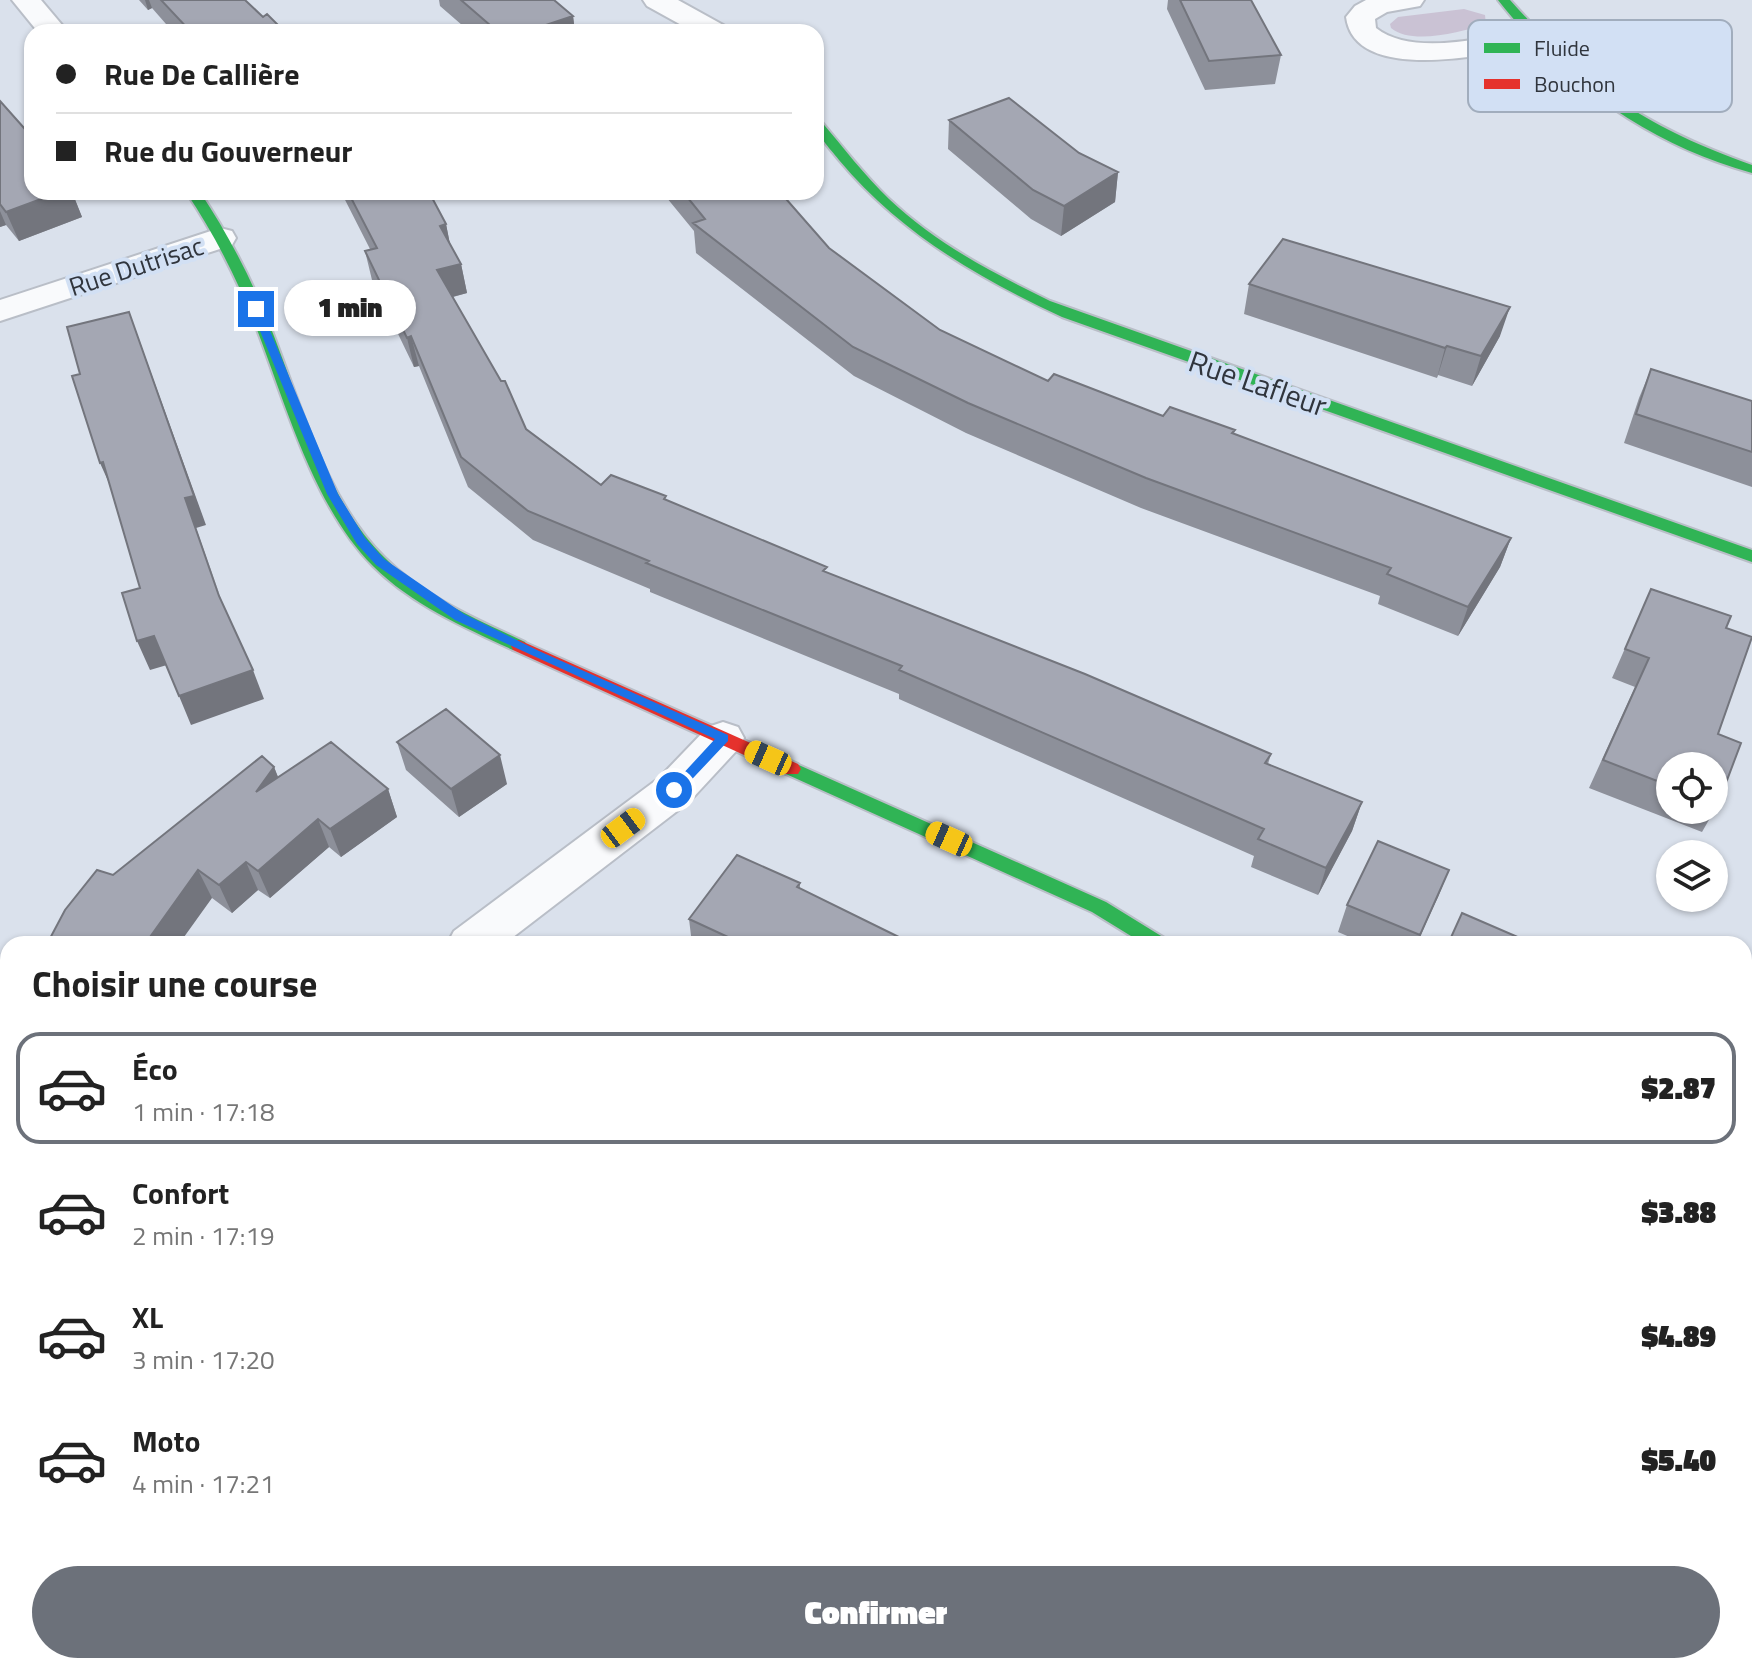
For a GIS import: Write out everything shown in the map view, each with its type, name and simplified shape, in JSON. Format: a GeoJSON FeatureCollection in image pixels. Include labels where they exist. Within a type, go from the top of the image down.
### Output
{"type":"FeatureCollection","features":[{"type":"Feature","properties":{"kind":"street"},"geometry":{"type":"LineString","coordinates":[[26,0],[47,24]]}},
{"type":"Feature","properties":{"kind":"street"},"geometry":{"type":"LineString","coordinates":[[657,0],[700,24]]}},
{"type":"Feature","properties":{"kind":"street"},"geometry":{"type":"LineString","coordinates":[[1410,0],[1374,6],[1365,11],[1360,17],[1362,31],[1377,44],[1416,52],[1468,46]]}},
{"type":"Feature","properties":{"kind":"street"},"geometry":{"type":"LineString","coordinates":[[1504,0],[1521,20]]}},
{"type":"Feature","properties":{"kind":"street"},"geometry":{"type":"LineString","coordinates":[[1621,112],[1685,146],[1752,169]]}},
{"type":"Feature","properties":{"kind":"street","name":"Rue Lafleur"},"geometry":{"type":"LineString","coordinates":[[824,133],[863,179],[900,215],[960,257],[1049,306],[1092,325],[1752,556]]}},
{"type":"Feature","properties":{"kind":"street","name":"Rue Dutrisac"},"geometry":{"type":"LineString","coordinates":[[0,311],[220,238],[200,200]]}},
{"type":"Feature","properties":{"kind":"street"},"geometry":{"type":"LineString","coordinates":[[220,238],[256,309],[332,494],[361,541],[380,562],[460,617],[535,654],[1099,907],[1146,936]]}},
{"type":"Feature","properties":{"kind":"street"},"geometry":{"type":"LineString","coordinates":[[481,936],[674,790],[723,738]]}},
{"type":"Feature","properties":{"kind":"shaded area"},"geometry":{"type":"Polygon","coordinates":[[[1464,9],[1485,15],[1486,20],[1468,20],[1468,29],[1424,37],[1400,33],[1391,28],[1390,24],[1398,17],[1464,9]]]}},
{"type":"Feature","properties":{"kind":"building"},"geometry":{"type":"Polygon","coordinates":[[[161,0],[245,0],[263,17],[267,14],[277,24],[184,24],[161,0]]]}},
{"type":"Feature","properties":{"kind":"building"},"geometry":{"type":"Polygon","coordinates":[[[461,0],[554,0],[573,16],[549,24],[489,24],[461,0]]]}},
{"type":"Feature","properties":{"kind":"building"},"geometry":{"type":"Polygon","coordinates":[[[1180,0],[1251,0],[1281,55],[1209,61],[1180,0]]]}},
{"type":"Feature","properties":{"kind":"building"},"geometry":{"type":"Polygon","coordinates":[[[1009,98],[1079,153],[1118,172],[1064,206],[1033,190],[949,120],[1009,98]]]}},
{"type":"Feature","properties":{"kind":"building"},"geometry":{"type":"Polygon","coordinates":[[[0,101],[24,128],[24,200],[38,200],[6,212],[0,204],[0,101]]]}},
{"type":"Feature","properties":{"kind":"building"},"geometry":{"type":"Polygon","coordinates":[[[352,200],[433,200],[446,224],[440,226],[461,264],[437,270],[501,381],[505,381],[526,429],[601,485],[611,475],[666,496],[664,499],[827,567],[823,571],[1085,674],[1271,754],[1265,763],[1362,802],[1326,868],[1258,839],[1264,829],[899,670],[902,666],[646,563],[649,561],[528,511],[461,457],[411,336],[407,338],[365,251],[377,248],[352,200]]]}},
{"type":"Feature","properties":{"kind":"building"},"geometry":{"type":"Polygon","coordinates":[[[690,200],[787,200],[829,248],[940,330],[1048,381],[1054,374],[1163,416],[1170,407],[1511,538],[1468,607],[1387,574],[1391,568],[1146,478],[968,403],[853,347],[693,223],[705,219],[690,200]]]}},
{"type":"Feature","properties":{"kind":"building"},"geometry":{"type":"Polygon","coordinates":[[[1283,239],[1510,307],[1481,356],[1445,348],[1249,284],[1283,239]]]}},
{"type":"Feature","properties":{"kind":"building"},"geometry":{"type":"Polygon","coordinates":[[[129,312],[194,496],[185,498],[219,596],[253,670],[179,696],[154,636],[137,641],[122,593],[140,588],[103,462],[100,463],[72,376],[80,374],[67,327],[129,312]]]}},
{"type":"Feature","properties":{"kind":"building"},"geometry":{"type":"Polygon","coordinates":[[[1651,369],[1752,401],[1752,452],[1636,414],[1651,369]]]}},
{"type":"Feature","properties":{"kind":"building"},"geometry":{"type":"Polygon","coordinates":[[[1651,589],[1731,616],[1726,628],[1752,637],[1718,734],[1741,743],[1728,777],[1728,752],[1656,752],[1656,781],[1603,760],[1649,658],[1625,649],[1651,589]]]}},
{"type":"Feature","properties":{"kind":"building"},"geometry":{"type":"Polygon","coordinates":[[[446,709],[500,755],[451,789],[397,742],[446,709]]]}},
{"type":"Feature","properties":{"kind":"building"},"geometry":{"type":"Polygon","coordinates":[[[331,742],[388,789],[330,829],[318,819],[258,871],[246,862],[219,885],[198,870],[151,936],[51,936],[65,910],[97,870],[113,875],[262,756],[274,767],[256,792],[331,742]]]}},
{"type":"Feature","properties":{"kind":"building"},"geometry":{"type":"Polygon","coordinates":[[[1378,841],[1449,870],[1420,935],[1347,905],[1378,841]]]}},
{"type":"Feature","properties":{"kind":"building"},"geometry":{"type":"Polygon","coordinates":[[[737,855],[800,883],[797,887],[897,936],[726,936],[689,919],[737,855]]]}},
{"type":"Feature","properties":{"kind":"building"},"geometry":{"type":"Polygon","coordinates":[[[1462,913],[1515,936],[1452,936],[1462,913]]]}},
{"type":"Feature","properties":{"kind":"traffic: fast"},"geometry":{"type":"LineString","coordinates":[[1504,0],[1522,20]]}},
{"type":"Feature","properties":{"kind":"traffic: fast"},"geometry":{"type":"LineString","coordinates":[[1625,112],[1675,140],[1752,169]]}},
{"type":"Feature","properties":{"kind":"traffic: fast"},"geometry":{"type":"LineString","coordinates":[[824,133],[876,193],[917,230],[979,270],[1067,314],[1752,556]]}},
{"type":"Feature","properties":{"kind":"traffic: fast"},"geometry":{"type":"LineString","coordinates":[[198,200],[233,257],[304,434],[338,506],[353,530],[379,562],[410,588],[445,610],[519,646]]}},
{"type":"Feature","properties":{"kind":"traffic: fast"},"geometry":{"type":"LineString","coordinates":[[792,769],[1099,907],[1146,936]]}},
{"type":"Feature","properties":{"kind":"traffic: jam"},"geometry":{"type":"LineString","coordinates":[[519,646],[792,769]]}},
{"type":"Feature","properties":{"kind":"route"},"geometry":{"type":"LineString","coordinates":[[256,309],[332,494],[361,541],[403,581],[460,617],[723,738],[674,790]]}}]}
